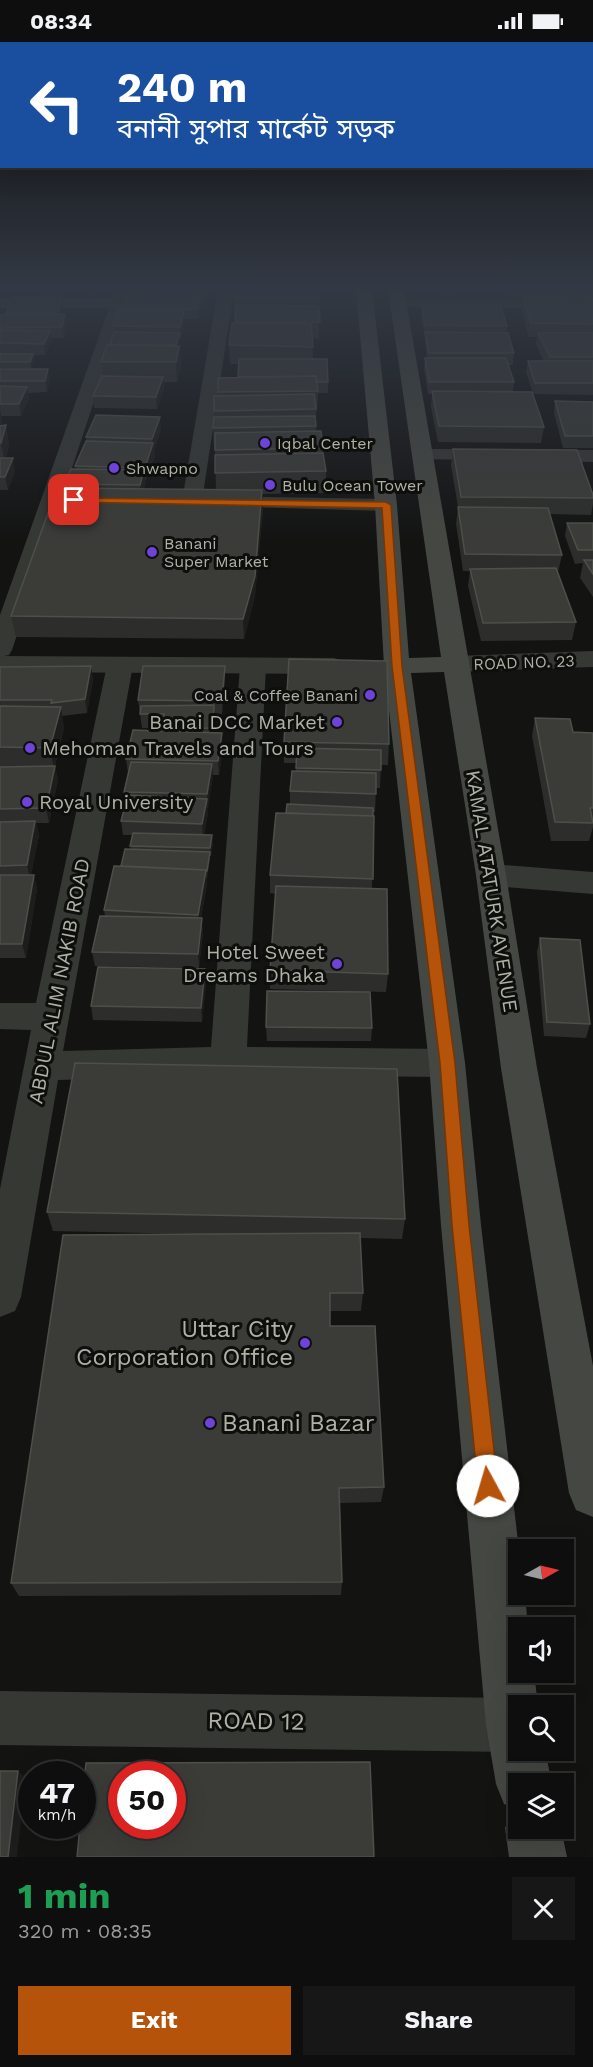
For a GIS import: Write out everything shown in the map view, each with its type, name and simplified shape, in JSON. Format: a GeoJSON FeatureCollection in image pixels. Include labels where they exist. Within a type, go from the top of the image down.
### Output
{"type":"FeatureCollection","features":[{"type":"Feature","properties":{"kind":"main road"},"geometry":{"type":"LineString","coordinates":[[373,374],[386,505],[377,666],[447,1063],[461,1225],[510,1695]]}},
{"type":"Feature","properties":{"kind":"main road","name":"KAMAL ATATURK AVENUE"},"geometry":{"type":"LineString","coordinates":[[411,374],[455,664],[491,875],[519,1068],[593,1493]]}},
{"type":"Feature","properties":{"kind":"main road"},"geometry":{"type":"LineString","coordinates":[[377,666],[455,664]]}},
{"type":"Feature","properties":{"kind":"main road"},"geometry":{"type":"LineString","coordinates":[[535,1839],[538,1857]]}},
{"type":"Feature","properties":{"kind":"street"},"geometry":{"type":"LineString","coordinates":[[0,650],[94,374]]}},
{"type":"Feature","properties":{"kind":"street"},"geometry":{"type":"LineString","coordinates":[[192,501],[212,374]]}},
{"type":"Feature","properties":{"kind":"street"},"geometry":{"type":"LineString","coordinates":[[424,455],[593,456]]}},
{"type":"Feature","properties":{"kind":"street"},"geometry":{"type":"LineString","coordinates":[[51,500],[74,500]]}},
{"type":"Feature","properties":{"kind":"street"},"geometry":{"type":"LineString","coordinates":[[168,501],[386,505]]}},
{"type":"Feature","properties":{"kind":"street","name":"ROAD NO. 23"},"geometry":{"type":"LineString","coordinates":[[455,664],[593,659]]}},
{"type":"Feature","properties":{"kind":"street"},"geometry":{"type":"LineString","coordinates":[[0,664],[377,666]]}},
{"type":"Feature","properties":{"kind":"street","name":"ABDUL ALIM NAKIB ROAD"},"geometry":{"type":"LineString","coordinates":[[0,1297],[51,1017],[120,665]]}},
{"type":"Feature","properties":{"kind":"street"},"geometry":{"type":"LineString","coordinates":[[228,1060],[253,666]]}},
{"type":"Feature","properties":{"kind":"street"},"geometry":{"type":"LineString","coordinates":[[491,875],[593,883]]}},
{"type":"Feature","properties":{"kind":"street"},"geometry":{"type":"LineString","coordinates":[[0,1016],[51,1017]]}},
{"type":"Feature","properties":{"kind":"street"},"geometry":{"type":"LineString","coordinates":[[42,1066],[228,1060],[447,1063]]}},
{"type":"Feature","properties":{"kind":"street","name":"ROAD 12"},"geometry":{"type":"LineString","coordinates":[[0,1718],[508,1725]]}},
{"type":"Feature","properties":{"kind":"building"},"geometry":{"type":"Polygon","coordinates":[[[0,374],[47,374],[45,381],[0,381],[0,374]]]}},
{"type":"Feature","properties":{"kind":"building"},"geometry":{"type":"Polygon","coordinates":[[[238,374],[328,374],[328,382],[316,382],[316,376],[238,377],[238,374]]]}},
{"type":"Feature","properties":{"kind":"building"},"geometry":{"type":"Polygon","coordinates":[[[428,374],[511,374],[514,382],[429,382],[428,374]]]}},
{"type":"Feature","properties":{"kind":"building"},"geometry":{"type":"Polygon","coordinates":[[[532,374],[593,374],[593,383],[535,383],[532,374]]]}},
{"type":"Feature","properties":{"kind":"building"},"geometry":{"type":"Polygon","coordinates":[[[102,376],[163,377],[156,397],[93,396],[102,376]]]}},
{"type":"Feature","properties":{"kind":"building"},"geometry":{"type":"Polygon","coordinates":[[[316,376],[318,391],[218,392],[218,378],[316,376]]]}},
{"type":"Feature","properties":{"kind":"building"},"geometry":{"type":"Polygon","coordinates":[[[0,386],[27,387],[19,404],[0,404],[0,386]]]}},
{"type":"Feature","properties":{"kind":"building"},"geometry":{"type":"Polygon","coordinates":[[[432,391],[532,392],[544,427],[439,426],[432,391]]]}},
{"type":"Feature","properties":{"kind":"building"},"geometry":{"type":"Polygon","coordinates":[[[314,394],[316,409],[214,411],[214,396],[314,394]]]}},
{"type":"Feature","properties":{"kind":"building"},"geometry":{"type":"Polygon","coordinates":[[[555,401],[593,402],[593,436],[565,436],[555,401]]]}},
{"type":"Feature","properties":{"kind":"building"},"geometry":{"type":"Polygon","coordinates":[[[96,415],[160,417],[152,439],[86,437],[96,415]]]}},
{"type":"Feature","properties":{"kind":"building","name":"Bulu Ocean Tower"},"geometry":{"type":"Polygon","coordinates":[[[315,416],[316,426],[213,428],[214,417],[315,416]]]}},
{"type":"Feature","properties":{"kind":"building"},"geometry":{"type":"Polygon","coordinates":[[[6,425],[1,443],[0,443],[0,426],[6,425]]]}},
{"type":"Feature","properties":{"kind":"building","name":"Iqbal Center"},"geometry":{"type":"Polygon","coordinates":[[[321,431],[323,448],[215,450],[215,433],[321,431]]]}},
{"type":"Feature","properties":{"kind":"building"},"geometry":{"type":"Polygon","coordinates":[[[86,441],[153,443],[145,468],[75,466],[86,441]]]}},
{"type":"Feature","properties":{"kind":"building"},"geometry":{"type":"Polygon","coordinates":[[[453,449],[577,450],[593,498],[461,497],[453,449]]]}},
{"type":"Feature","properties":{"kind":"building","name":"Bulu Ocean Tower"},"geometry":{"type":"Polygon","coordinates":[[[323,453],[326,471],[215,473],[215,455],[323,453]]]}},
{"type":"Feature","properties":{"kind":"building"},"geometry":{"type":"Polygon","coordinates":[[[0,458],[13,458],[5,477],[0,477],[0,458]]]}},
{"type":"Feature","properties":{"kind":"building"},"geometry":{"type":"Polygon","coordinates":[[[71,469],[144,470],[140,485],[65,484],[71,469]]]}},
{"type":"Feature","properties":{"kind":"building","name":"Banani Super Market"},"geometry":{"type":"Polygon","coordinates":[[[57,488],[262,490],[255,576],[243,619],[11,616],[57,488]]]}},
{"type":"Feature","properties":{"kind":"building"},"geometry":{"type":"Polygon","coordinates":[[[458,507],[548,508],[562,555],[465,554],[458,507]]]}},
{"type":"Feature","properties":{"kind":"building"},"geometry":{"type":"Polygon","coordinates":[[[567,523],[593,523],[593,550],[578,550],[567,523]]]}},
{"type":"Feature","properties":{"kind":"building"},"geometry":{"type":"Polygon","coordinates":[[[584,560],[593,560],[593,574],[584,560]]]}},
{"type":"Feature","properties":{"kind":"building"},"geometry":{"type":"Polygon","coordinates":[[[556,568],[576,622],[483,623],[470,569],[556,568]]]}},
{"type":"Feature","properties":{"kind":"building","name":"Banai DCC Market"},"geometry":{"type":"Polygon","coordinates":[[[289,659],[387,661],[389,744],[284,742],[289,659]]]}},
{"type":"Feature","properties":{"kind":"building"},"geometry":{"type":"Polygon","coordinates":[[[91,666],[85,699],[51,703],[52,700],[0,700],[0,667],[91,666]]]}},
{"type":"Feature","properties":{"kind":"building"},"geometry":{"type":"Polygon","coordinates":[[[143,666],[225,666],[222,701],[138,700],[143,666]]]}},
{"type":"Feature","properties":{"kind":"building"},"geometry":{"type":"Polygon","coordinates":[[[214,705],[213,728],[162,729],[164,714],[140,714],[141,706],[214,705]]]}},
{"type":"Feature","properties":{"kind":"building"},"geometry":{"type":"Polygon","coordinates":[[[0,706],[61,707],[50,748],[0,747],[0,706]]]}},
{"type":"Feature","properties":{"kind":"building"},"geometry":{"type":"Polygon","coordinates":[[[535,718],[570,719],[573,732],[593,733],[593,808],[590,808],[593,823],[555,822],[535,718]]]}},
{"type":"Feature","properties":{"kind":"building"},"geometry":{"type":"Polygon","coordinates":[[[133,730],[222,733],[218,761],[126,759],[133,730]]]}},
{"type":"Feature","properties":{"kind":"building"},"geometry":{"type":"Polygon","coordinates":[[[297,748],[381,750],[381,770],[296,768],[297,748]]]}},
{"type":"Feature","properties":{"kind":"building"},"geometry":{"type":"Polygon","coordinates":[[[131,762],[212,764],[207,794],[124,792],[131,762]]]}},
{"type":"Feature","properties":{"kind":"building","name":"Royal University"},"geometry":{"type":"Polygon","coordinates":[[[55,766],[46,808],[0,809],[0,767],[55,766]]]}},
{"type":"Feature","properties":{"kind":"building"},"geometry":{"type":"Polygon","coordinates":[[[292,771],[376,773],[376,794],[290,791],[292,771]]]}},
{"type":"Feature","properties":{"kind":"building"},"geometry":{"type":"Polygon","coordinates":[[[128,795],[207,799],[202,824],[121,821],[128,795]]]}},
{"type":"Feature","properties":{"kind":"building"},"geometry":{"type":"Polygon","coordinates":[[[287,804],[373,808],[373,816],[286,813],[287,804]]]}},
{"type":"Feature","properties":{"kind":"building"},"geometry":{"type":"Polygon","coordinates":[[[276,813],[374,816],[373,879],[270,875],[276,813]]]}},
{"type":"Feature","properties":{"kind":"building"},"geometry":{"type":"Polygon","coordinates":[[[35,821],[27,865],[0,866],[0,822],[35,821]]]}},
{"type":"Feature","properties":{"kind":"building"},"geometry":{"type":"Polygon","coordinates":[[[133,833],[212,835],[210,848],[130,846],[133,833]]]}},
{"type":"Feature","properties":{"kind":"building"},"geometry":{"type":"Polygon","coordinates":[[[125,849],[210,852],[206,871],[121,866],[125,849]]]}},
{"type":"Feature","properties":{"kind":"building"},"geometry":{"type":"Polygon","coordinates":[[[114,866],[206,870],[198,915],[104,910],[114,866]]]}},
{"type":"Feature","properties":{"kind":"building"},"geometry":{"type":"Polygon","coordinates":[[[0,875],[34,875],[22,944],[0,944],[0,875]]]}},
{"type":"Feature","properties":{"kind":"building"},"geometry":{"type":"Polygon","coordinates":[[[276,886],[387,889],[388,974],[270,970],[276,886]]]}},
{"type":"Feature","properties":{"kind":"building"},"geometry":{"type":"Polygon","coordinates":[[[100,916],[202,918],[198,954],[92,952],[100,916]]]}},
{"type":"Feature","properties":{"kind":"building"},"geometry":{"type":"Polygon","coordinates":[[[540,938],[580,940],[590,1024],[547,1022],[540,938]]]}},
{"type":"Feature","properties":{"kind":"building"},"geometry":{"type":"Polygon","coordinates":[[[98,967],[205,969],[201,1008],[91,1006],[98,967]]]}},
{"type":"Feature","properties":{"kind":"building"},"geometry":{"type":"Polygon","coordinates":[[[267,991],[370,992],[372,1028],[266,1027],[267,991]]]}},
{"type":"Feature","properties":{"kind":"building"},"geometry":{"type":"Polygon","coordinates":[[[75,1063],[397,1069],[405,1219],[47,1212],[75,1063]]]}},
{"type":"Feature","properties":{"kind":"building","name":"Banani Bazar"},"geometry":{"type":"Polygon","coordinates":[[[360,1233],[363,1293],[330,1293],[330,1326],[375,1326],[384,1487],[339,1488],[342,1582],[11,1583],[63,1235],[360,1233]]]}},
{"type":"Feature","properties":{"kind":"building"},"geometry":{"type":"Polygon","coordinates":[[[370,1762],[374,1857],[77,1857],[79,1839],[96,1839],[96,1763],[108,1763],[108,1839],[186,1839],[186,1763],[370,1762]]]}},
{"type":"Feature","properties":{"kind":"building"},"geometry":{"type":"Polygon","coordinates":[[[0,1771],[18,1771],[8,1857],[0,1857],[0,1771]]]}},
{"type":"Feature","properties":{"kind":"place","name":"Iqbal Center"},"geometry":{"type":"Point","coordinates":[265,443]}},
{"type":"Feature","properties":{"kind":"place","name":"Shwapno"},"geometry":{"type":"Point","coordinates":[114,468]}},
{"type":"Feature","properties":{"kind":"place","name":"Bulu Ocean Tower"},"geometry":{"type":"Point","coordinates":[270,485]}},
{"type":"Feature","properties":{"kind":"place","name":"Banani Super Market"},"geometry":{"type":"Point","coordinates":[152,552]}},
{"type":"Feature","properties":{"kind":"place","name":"Coal & Coffee Banani"},"geometry":{"type":"Point","coordinates":[370,695]}},
{"type":"Feature","properties":{"kind":"place","name":"Banai DCC Market"},"geometry":{"type":"Point","coordinates":[337,722]}},
{"type":"Feature","properties":{"kind":"place","name":"Mehoman Travels and Tours"},"geometry":{"type":"Point","coordinates":[30,748]}},
{"type":"Feature","properties":{"kind":"place","name":"Royal University"},"geometry":{"type":"Point","coordinates":[27,802]}},
{"type":"Feature","properties":{"kind":"place","name":"Hotel Sweet Dreams Dhaka"},"geometry":{"type":"Point","coordinates":[337,964]}},
{"type":"Feature","properties":{"kind":"place","name":"Uttar City Corporation Office"},"geometry":{"type":"Point","coordinates":[305,1343]}},
{"type":"Feature","properties":{"kind":"place","name":"Banani Bazar"},"geometry":{"type":"Point","coordinates":[210,1423]}},
{"type":"Feature","properties":{"kind":"route"},"geometry":{"type":"LineString","coordinates":[[74,500],[386,505],[397,666],[447,1063],[488,1486]]}}]}
